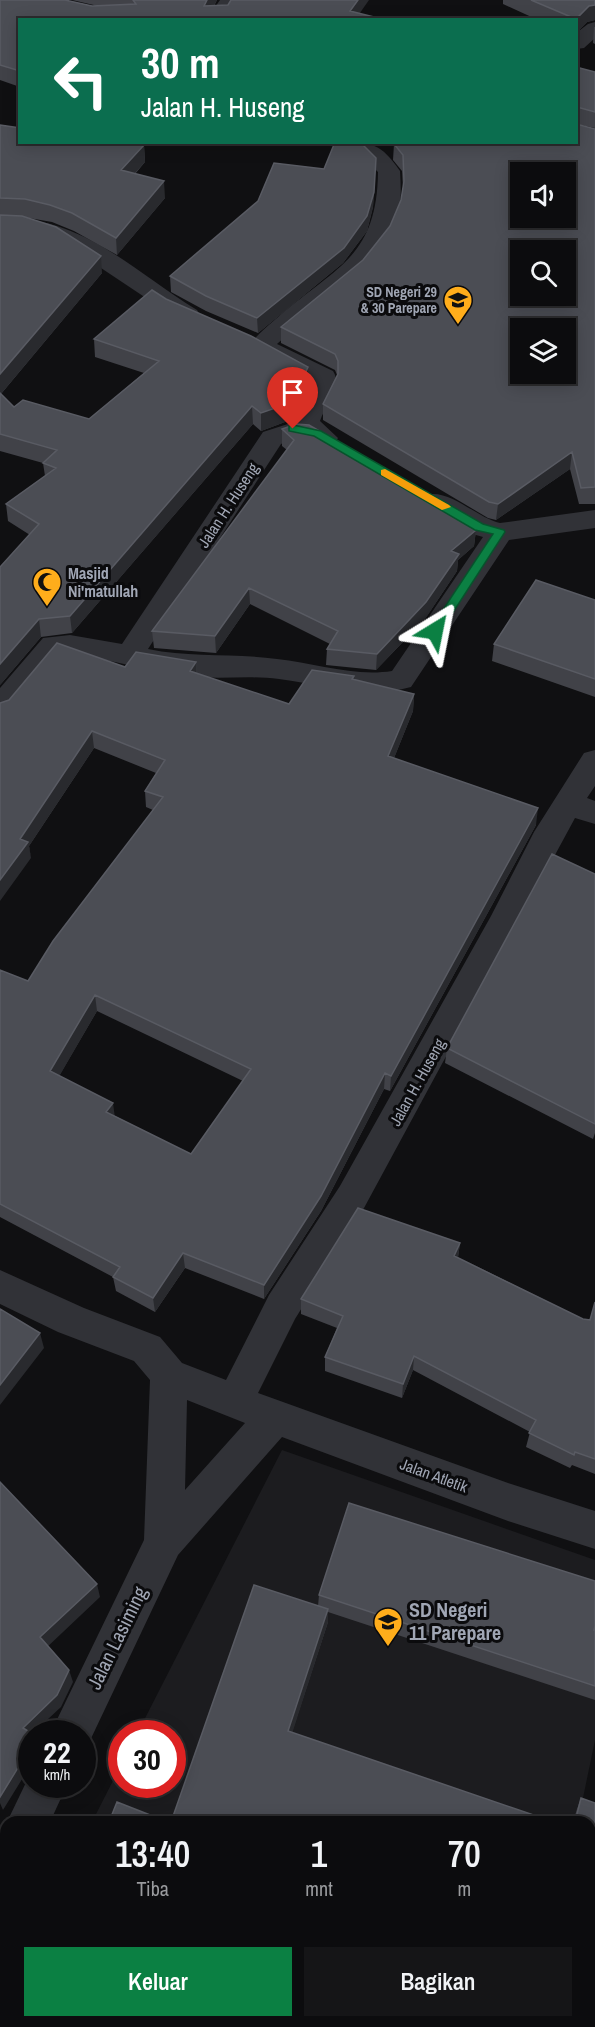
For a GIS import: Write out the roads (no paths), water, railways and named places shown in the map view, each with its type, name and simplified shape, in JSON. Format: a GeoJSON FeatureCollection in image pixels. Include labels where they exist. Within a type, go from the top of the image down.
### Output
{"type":"FeatureCollection","features":[{"type":"Feature","properties":{"kind":"street"},"geometry":{"type":"LineString","coordinates":[[217,18],[230,0]]}},
{"type":"Feature","properties":{"kind":"street"},"geometry":{"type":"LineString","coordinates":[[578,41],[595,28]]}},
{"type":"Feature","properties":{"kind":"street"},"geometry":{"type":"LineString","coordinates":[[359,146],[392,152],[398,147]]}},
{"type":"Feature","properties":{"kind":"street"},"geometry":{"type":"LineString","coordinates":[[317,433],[307,423],[308,416],[325,384],[324,377],[251,342],[298,312],[357,267],[379,240],[389,200],[389,171],[359,146]]}},
{"type":"Feature","properties":{"kind":"street"},"geometry":{"type":"LineString","coordinates":[[0,224],[26,224],[69,237],[165,302],[211,325]]}},
{"type":"Feature","properties":{"kind":"street","name":"Jalan H. Huseng"},"geometry":{"type":"LineString","coordinates":[[129,656],[272,438],[293,429],[317,433],[348,451]]}},
{"type":"Feature","properties":{"kind":"street"},"geometry":{"type":"LineString","coordinates":[[408,486],[479,527],[500,532],[595,519]]}},
{"type":"Feature","properties":{"kind":"street"},"geometry":{"type":"LineString","coordinates":[[0,708],[53,645],[99,648],[129,656],[189,666],[270,668],[351,680],[391,682],[401,680],[500,532]]}},
{"type":"Feature","properties":{"kind":"street","name":"Jalan H. Huseng"},"geometry":{"type":"LineString","coordinates":[[235,1401],[282,1307],[352,1197],[455,1012],[581,808],[595,761]]}},
{"type":"Feature","properties":{"kind":"street"},"geometry":{"type":"LineString","coordinates":[[0,1286],[71,1320],[147,1349],[170,1375],[164,1542]]}},
{"type":"Feature","properties":{"kind":"street","name":"Jalan Atletik"},"geometry":{"type":"LineString","coordinates":[[170,1375],[275,1417],[508,1502],[595,1530]]}},
{"type":"Feature","properties":{"kind":"street"},"geometry":{"type":"LineString","coordinates":[[164,1542],[275,1417]]}},
{"type":"Feature","properties":{"kind":"street","name":"Jalan Lasiming"},"geometry":{"type":"LineString","coordinates":[[78,1720],[164,1542]]}},
{"type":"Feature","properties":{"kind":"street"},"geometry":{"type":"LineString","coordinates":[[31,1816],[40,1798]]}},
{"type":"Feature","properties":{"kind":"place","name":"SD Negeri 29 & 30 Parepare"},"geometry":{"type":"Point","coordinates":[458,326]}},
{"type":"Feature","properties":{"kind":"place","name":"Masjid Ni'matullah"},"geometry":{"type":"Point","coordinates":[47,608]}},
{"type":"Feature","properties":{"kind":"place","name":"SD Negeri 11 Parepare"},"geometry":{"type":"Point","coordinates":[388,1648]}}]}
